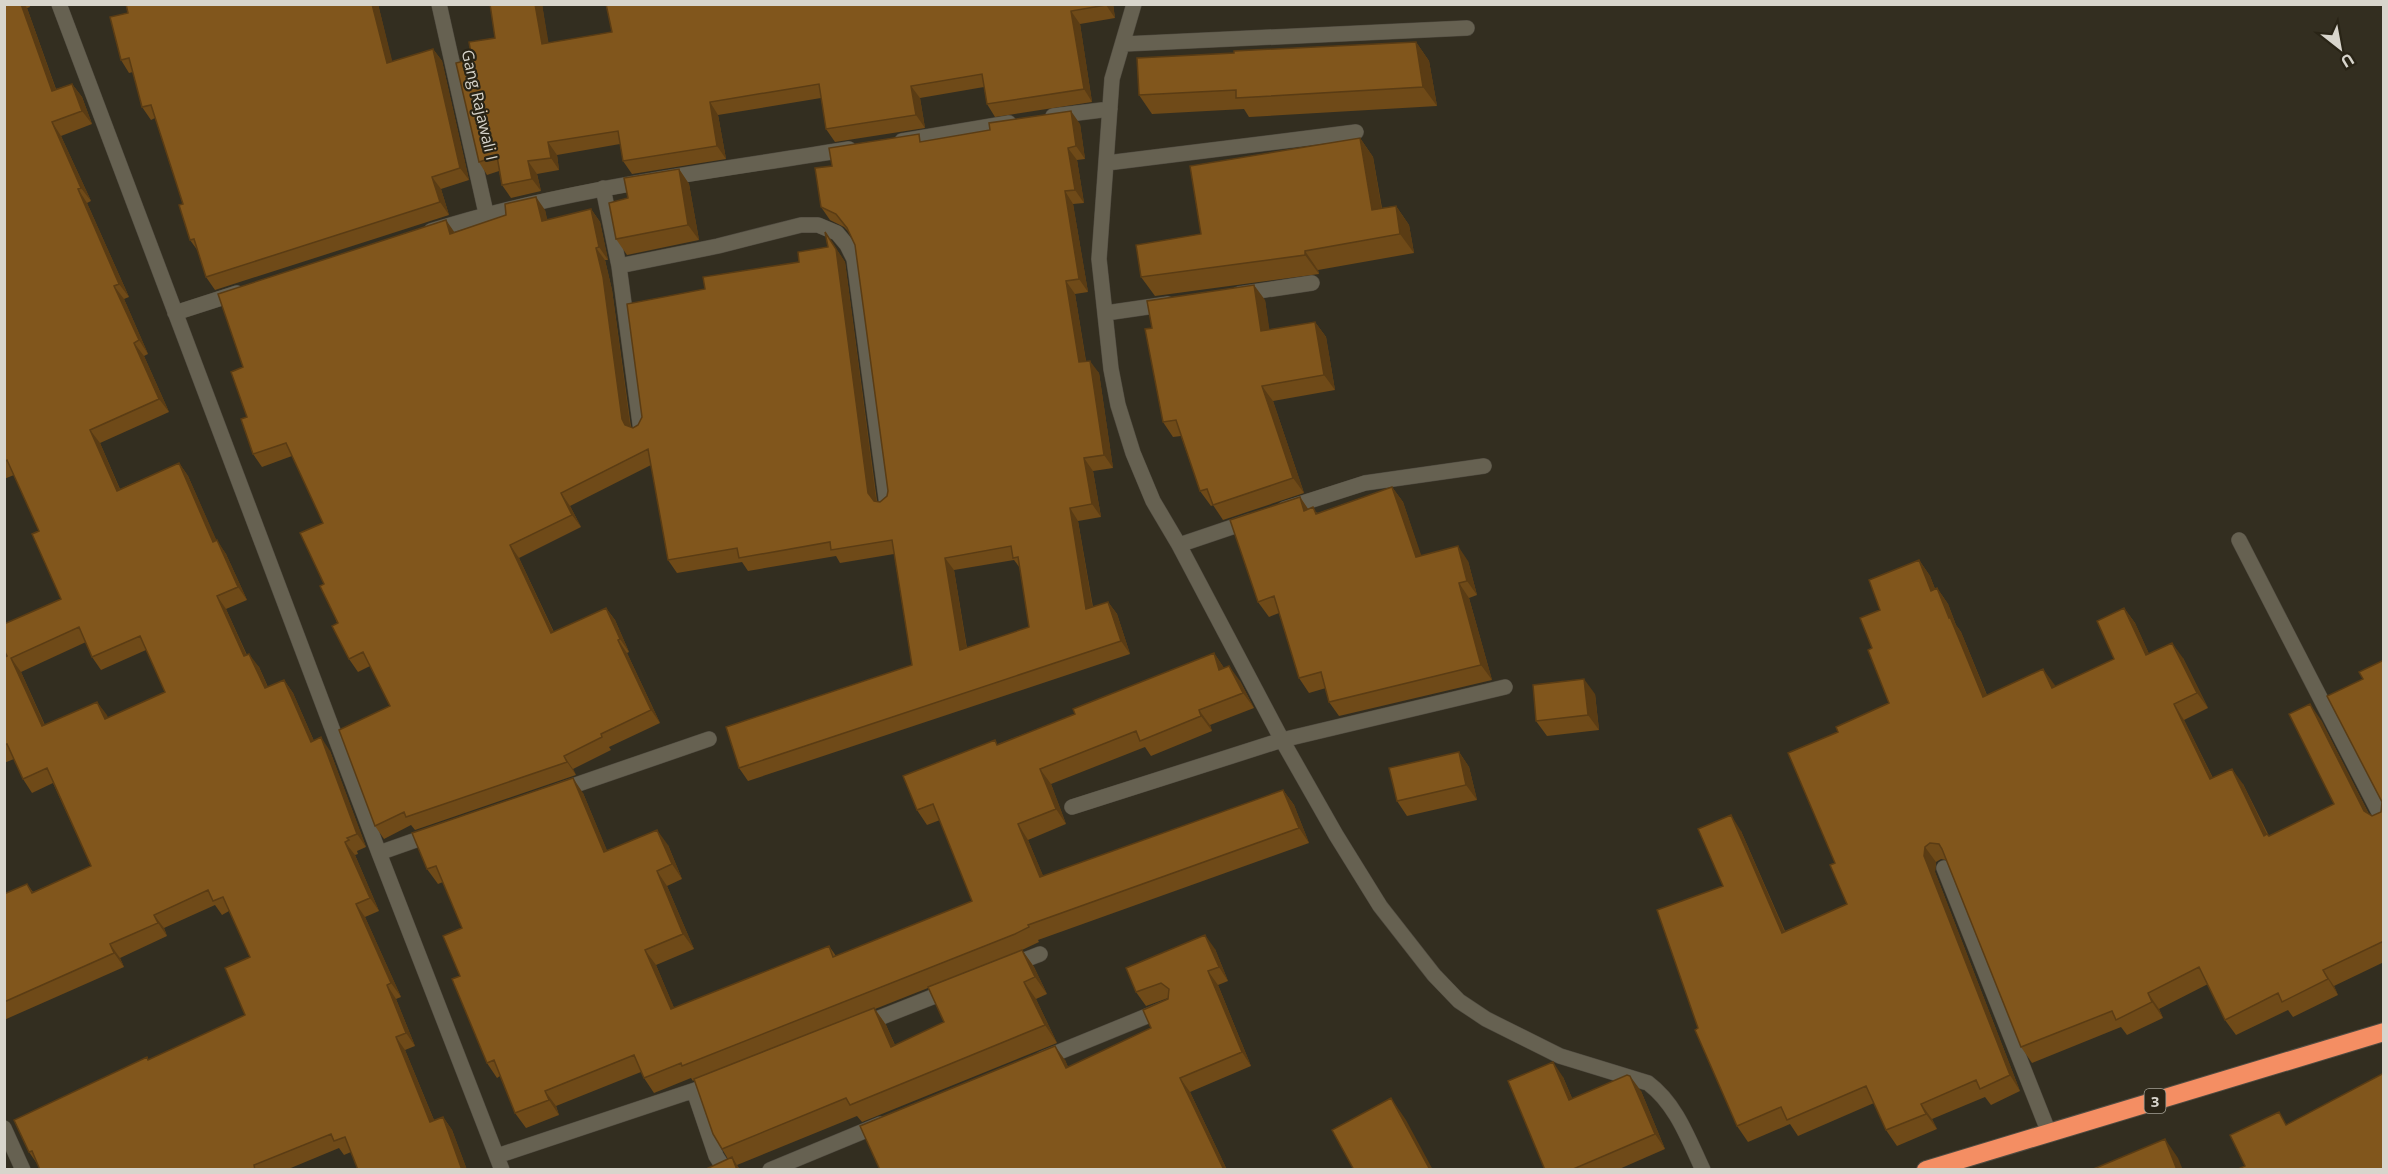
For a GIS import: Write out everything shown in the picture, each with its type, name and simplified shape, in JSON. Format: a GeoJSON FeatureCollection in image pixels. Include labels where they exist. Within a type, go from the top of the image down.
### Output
{"type":"FeatureCollection","features":[{"type":"Feature","properties":{"kind":"highway","name":"3"},"geometry":{"type":"LineString","coordinates":[[1926,1170],[2384,1032]]}},
{"type":"Feature","properties":{"kind":"street"},"geometry":{"type":"LineString","coordinates":[[59,4],[379,853],[500,1163],[727,1078]]}},
{"type":"Feature","properties":{"kind":"street","name":"Gang Rajawali I"},"geometry":{"type":"LineString","coordinates":[[439,4],[486,213]]}},
{"type":"Feature","properties":{"kind":"street"},"geometry":{"type":"LineString","coordinates":[[1134,4],[1112,79],[1099,260],[1111,369],[1121,414],[1133,453],[1153,501],[1336,835],[1380,906],[1434,975],[1459,1000],[1496,1024],[1560,1056],[1648,1083],[1674,1110],[1702,1170]]}},
{"type":"Feature","properties":{"kind":"street"},"geometry":{"type":"LineString","coordinates":[[1124,44],[1467,28]]}},
{"type":"Feature","properties":{"kind":"street"},"geometry":{"type":"LineString","coordinates":[[884,144],[1110,109]]}},
{"type":"Feature","properties":{"kind":"street"},"geometry":{"type":"LineString","coordinates":[[1107,163],[1356,132]]}},
{"type":"Feature","properties":{"kind":"street"},"geometry":{"type":"LineString","coordinates":[[420,235],[486,213],[603,188],[861,147]]}},
{"type":"Feature","properties":{"kind":"street"},"geometry":{"type":"LineString","coordinates":[[603,188],[619,266],[641,431]]}},
{"type":"Feature","properties":{"kind":"street"},"geometry":{"type":"LineString","coordinates":[[619,266],[718,246],[801,225],[818,225],[837,233],[847,245],[854,259],[886,505]]}},
{"type":"Feature","properties":{"kind":"street"},"geometry":{"type":"LineString","coordinates":[[1220,297],[1312,284]]}},
{"type":"Feature","properties":{"kind":"street"},"geometry":{"type":"LineString","coordinates":[[175,313],[253,288]]}},
{"type":"Feature","properties":{"kind":"street"},"geometry":{"type":"LineString","coordinates":[[1106,313],[1186,302]]}},
{"type":"Feature","properties":{"kind":"street"},"geometry":{"type":"LineString","coordinates":[[1179,545],[1365,483],[1484,466]]}},
{"type":"Feature","properties":{"kind":"street"},"geometry":{"type":"LineString","coordinates":[[2240,540],[2384,822]]}},
{"type":"Feature","properties":{"kind":"street"},"geometry":{"type":"LineString","coordinates":[[1072,807],[1282,740],[1505,687]]}},
{"type":"Feature","properties":{"kind":"street"},"geometry":{"type":"LineString","coordinates":[[544,796],[709,739]]}},
{"type":"Feature","properties":{"kind":"street"},"geometry":{"type":"LineString","coordinates":[[379,853],[445,830]]}},
{"type":"Feature","properties":{"kind":"street"},"geometry":{"type":"LineString","coordinates":[[1944,867],[2049,1133]]}},
{"type":"Feature","properties":{"kind":"street"},"geometry":{"type":"LineString","coordinates":[[997,971],[1040,954]]}},
{"type":"Feature","properties":{"kind":"street"},"geometry":{"type":"LineString","coordinates":[[846,1031],[965,984]]}},
{"type":"Feature","properties":{"kind":"street"},"geometry":{"type":"LineString","coordinates":[[1025,1066],[1170,1007]]}},
{"type":"Feature","properties":{"kind":"street"},"geometry":{"type":"LineString","coordinates":[[694,1091],[716,1156],[725,1170]]}},
{"type":"Feature","properties":{"kind":"street"},"geometry":{"type":"LineString","coordinates":[[770,1170],[892,1120]]}},
{"type":"Feature","properties":{"kind":"street"},"geometry":{"type":"LineString","coordinates":[[4,1128],[23,1170]]}},
{"type":"Feature","properties":{"kind":"building"},"geometry":{"type":"Polygon","coordinates":[[[4,4],[21,4],[52,91],[72,84],[82,111],[52,122],[119,284],[114,286],[139,340],[134,343],[159,399],[90,430],[117,491],[179,463],[213,542],[217,540],[238,587],[217,596],[244,656],[249,654],[265,688],[284,680],[311,742],[321,737],[357,834],[347,838],[349,840],[345,842],[370,898],[356,904],[391,983],[387,985],[406,1033],[396,1037],[430,1122],[443,1117],[462,1170],[358,1170],[345,1137],[334,1141],[331,1134],[254,1165],[255,1170],[40,1170],[14,1120],[147,1057],[148,1060],[245,1015],[225,968],[250,957],[223,897],[213,901],[208,890],[154,915],[158,923],[110,944],[114,953],[4,1002],[4,894],[27,884],[32,893],[91,866],[47,768],[23,779],[7,744],[4,745],[4,658],[7,656],[4,650],[4,624],[61,599],[32,534],[39,531],[7,460],[4,462],[4,4]],[[79,627],[11,658],[42,726],[97,702],[105,719],[165,692],[140,636],[92,657],[79,627]]]}},
{"type":"Feature","properties":{"kind":"building"},"geometry":{"type":"Polygon","coordinates":[[[126,4],[372,4],[387,63],[433,49],[460,168],[432,177],[440,202],[206,277],[194,239],[190,240],[179,205],[183,204],[151,105],[142,107],[129,58],[121,60],[110,17],[128,13],[126,4]]]}},
{"type":"Feature","properties":{"kind":"building"},"geometry":{"type":"Polygon","coordinates":[[[490,4],[535,4],[542,44],[612,32],[606,4],[1106,5],[1071,11],[1084,89],[987,104],[982,74],[911,86],[916,115],[826,129],[819,84],[710,102],[717,146],[623,161],[618,131],[548,142],[551,158],[528,161],[532,179],[502,185],[497,156],[479,162],[456,63],[472,59],[469,42],[495,38],[490,4]]]}},
{"type":"Feature","properties":{"kind":"building"},"geometry":{"type":"Polygon","coordinates":[[[1416,42],[1423,87],[1236,98],[1236,90],[1139,95],[1137,58],[1416,42]]]}},
{"type":"Feature","properties":{"kind":"building"},"geometry":{"type":"Polygon","coordinates":[[[1071,111],[1076,146],[1068,148],[1075,190],[1065,191],[1079,279],[1066,281],[1079,362],[1090,361],[1104,455],[1084,458],[1092,504],[1070,508],[1086,609],[1108,602],[1121,641],[739,768],[726,727],[912,665],[892,540],[831,550],[830,542],[739,558],[737,548],[668,560],[648,449],[561,493],[572,515],[510,545],[551,633],[606,608],[620,639],[618,640],[651,710],[601,734],[602,737],[564,756],[567,762],[406,817],[404,812],[375,826],[339,730],[390,706],[363,652],[349,659],[332,626],[338,623],[320,586],[324,584],[300,533],[323,523],[286,443],[253,454],[241,419],[247,417],[231,372],[243,367],[218,294],[446,220],[450,234],[506,215],[505,204],[536,197],[542,221],[591,209],[599,247],[596,248],[603,277],[622,419],[625,425],[633,428],[638,425],[642,417],[627,304],[705,289],[703,277],[799,262],[798,252],[828,247],[825,232],[836,249],[868,493],[874,501],[880,502],[887,496],[888,491],[855,245],[847,228],[836,214],[821,207],[815,168],[832,166],[829,148],[919,134],[920,142],[990,130],[989,123],[1071,111]],[[1011,546],[945,558],[960,650],[1029,627],[1018,557],[1013,558],[1011,546]]]}},
{"type":"Feature","properties":{"kind":"building"},"geometry":{"type":"Polygon","coordinates":[[[1360,138],[1372,210],[1396,206],[1400,234],[1305,251],[1305,255],[1141,277],[1136,245],[1201,234],[1190,166],[1360,138]]]}},
{"type":"Feature","properties":{"kind":"building"},"geometry":{"type":"Polygon","coordinates":[[[679,169],[688,225],[616,239],[609,203],[628,198],[624,178],[679,169]]]}},
{"type":"Feature","properties":{"kind":"building"},"geometry":{"type":"Polygon","coordinates":[[[1254,285],[1261,331],[1315,322],[1324,375],[1262,386],[1293,478],[1213,505],[1207,489],[1200,491],[1176,420],[1163,422],[1145,329],[1152,328],[1147,301],[1254,285]]]}},
{"type":"Feature","properties":{"kind":"building"},"geometry":{"type":"Polygon","coordinates":[[[1392,487],[1416,557],[1458,546],[1467,581],[1459,583],[1481,665],[1329,702],[1321,672],[1299,678],[1274,596],[1258,602],[1230,520],[1300,497],[1304,511],[1313,507],[1316,514],[1392,487]]]}},
{"type":"Feature","properties":{"kind":"building"},"geometry":{"type":"Polygon","coordinates":[[[1919,560],[1931,591],[1937,588],[1983,697],[2043,669],[2052,688],[2114,659],[2097,621],[2124,608],[2146,655],[2172,643],[2197,693],[2174,704],[2210,779],[2232,769],[2264,836],[2267,834],[2269,836],[2334,804],[2289,714],[2310,704],[2364,811],[2372,816],[2381,812],[2382,802],[2327,696],[2363,679],[2359,672],[2384,660],[2384,941],[2323,970],[2328,979],[2282,1002],[2278,993],[2225,1020],[2199,967],[2148,993],[2152,1002],[2116,1020],[2112,1011],[2021,1047],[1942,849],[1939,844],[1930,843],[1925,847],[1924,856],[2010,1075],[1980,1089],[1976,1080],[1921,1104],[1926,1114],[1886,1130],[1866,1086],[1787,1120],[1781,1107],[1737,1126],[1695,1030],[1698,1028],[1657,910],[1723,886],[1698,829],[1731,815],[1782,933],[1847,904],[1830,865],[1835,863],[1788,753],[1838,732],[1836,727],[1889,703],[1868,650],[1872,648],[1860,618],[1880,610],[1869,580],[1919,560]]]}},
{"type":"Feature","properties":{"kind":"building"},"geometry":{"type":"Polygon","coordinates":[[[1214,653],[1219,670],[1229,666],[1243,693],[1199,710],[1201,716],[1140,741],[1136,731],[1040,769],[1056,809],[1018,824],[1040,877],[1283,790],[1299,828],[1028,925],[1029,927],[1015,934],[682,1066],[681,1063],[644,1078],[634,1055],[545,1091],[549,1100],[515,1113],[494,1060],[487,1063],[452,979],[460,976],[443,936],[462,928],[436,866],[427,869],[412,833],[573,778],[604,852],[657,830],[672,864],[657,871],[683,934],[645,950],[671,1009],[829,946],[833,957],[972,901],[933,804],[917,810],[903,776],[995,740],[997,745],[1075,714],[1073,709],[1214,653]]]}},
{"type":"Feature","properties":{"kind":"building"},"geometry":{"type":"Polygon","coordinates":[[[1584,679],[1588,715],[1536,721],[1533,685],[1584,679]]]}},
{"type":"Feature","properties":{"kind":"building"},"geometry":{"type":"Polygon","coordinates":[[[1459,752],[1466,785],[1397,801],[1389,768],[1459,752]]]}},
{"type":"Feature","properties":{"kind":"building"},"geometry":{"type":"Polygon","coordinates":[[[1205,935],[1219,967],[1208,971],[1242,1052],[1180,1078],[1224,1170],[880,1170],[860,1126],[1055,1046],[1066,1068],[1151,1028],[1143,1010],[1168,999],[1169,989],[1161,983],[1136,992],[1126,968],[1205,935]]]}},
{"type":"Feature","properties":{"kind":"building"},"geometry":{"type":"Polygon","coordinates":[[[1022,950],[1035,977],[1024,982],[1045,1025],[850,1105],[846,1098],[722,1149],[713,1134],[694,1079],[874,1008],[891,1047],[944,1022],[928,987],[1022,950]]]}},
{"type":"Feature","properties":{"kind":"building"},"geometry":{"type":"Polygon","coordinates":[[[1553,1062],[1569,1100],[1627,1075],[1630,1076],[1655,1134],[1571,1170],[1545,1170],[1508,1081],[1553,1062]]]}},
{"type":"Feature","properties":{"kind":"building"},"geometry":{"type":"Polygon","coordinates":[[[2384,1073],[2384,1170],[2236,1170],[2245,1166],[2230,1135],[2279,1112],[2286,1125],[2384,1073]]]}},
{"type":"Feature","properties":{"kind":"building"},"geometry":{"type":"Polygon","coordinates":[[[1391,1098],[1430,1170],[1354,1170],[1332,1130],[1391,1098]]]}},
{"type":"Feature","properties":{"kind":"building"},"geometry":{"type":"Polygon","coordinates":[[[2165,1139],[2177,1170],[2091,1170],[2165,1139]]]}},
{"type":"Feature","properties":{"kind":"building"},"geometry":{"type":"Polygon","coordinates":[[[732,1157],[737,1170],[704,1170],[732,1157]]]}}]}
